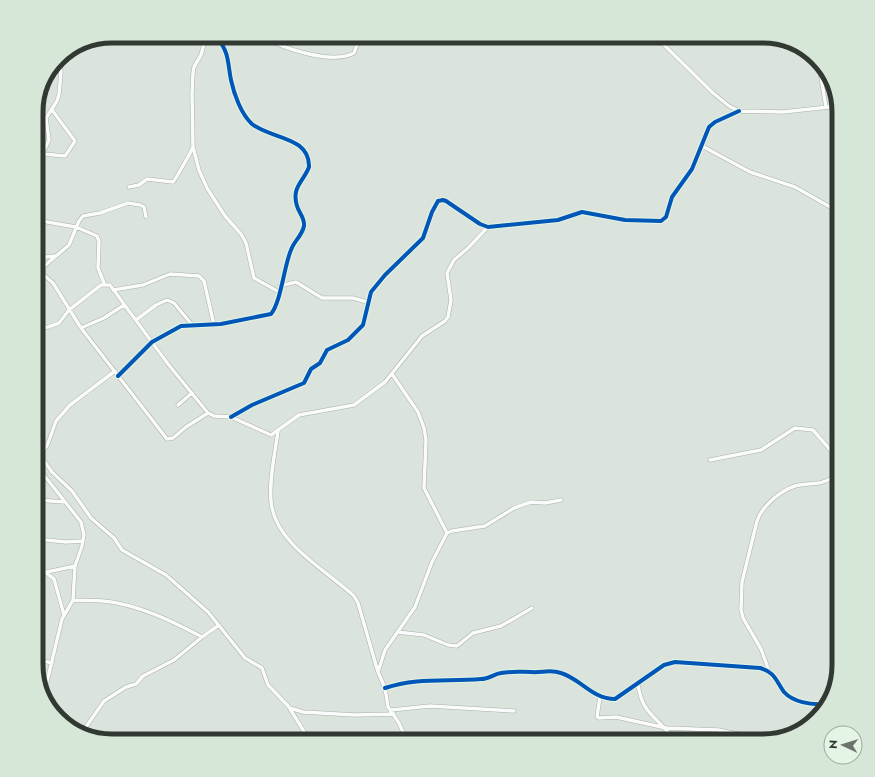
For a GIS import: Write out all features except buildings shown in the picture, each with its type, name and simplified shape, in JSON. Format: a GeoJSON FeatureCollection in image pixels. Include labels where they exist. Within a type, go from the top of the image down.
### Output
{"type":"FeatureCollection","features":[{"type":"Feature","properties":{"kind":"street"},"geometry":{"type":"LineString","coordinates":[[204,43],[201,55],[194,67],[192,94],[193,148],[199,170],[207,188],[225,216],[242,234],[246,243],[254,278],[279,292]]}},
{"type":"Feature","properties":{"kind":"street"},"geometry":{"type":"LineString","coordinates":[[118,376],[152,342],[181,326],[214,324],[269,316],[273,312],[291,250],[303,228],[303,219],[297,206],[296,196],[298,183],[309,167],[307,153],[299,145],[265,131],[252,123],[248,118],[237,100],[230,79],[226,53],[221,43]]}},
{"type":"Feature","properties":{"kind":"street"},"geometry":{"type":"LineString","coordinates":[[273,43],[288,48],[338,57],[344,57],[354,53],[358,43]]}},
{"type":"Feature","properties":{"kind":"street"},"geometry":{"type":"LineString","coordinates":[[662,43],[713,93],[729,106],[738,111]]}},
{"type":"Feature","properties":{"kind":"street"},"geometry":{"type":"LineString","coordinates":[[52,110],[75,141],[65,156],[44,154],[49,140],[46,121],[59,94],[61,72],[60,67]]}},
{"type":"Feature","properties":{"kind":"street"},"geometry":{"type":"LineString","coordinates":[[821,75],[826,107]]}},
{"type":"Feature","properties":{"kind":"street"},"geometry":{"type":"LineString","coordinates":[[230,417],[252,405],[304,384],[311,370],[320,363],[328,350],[348,340],[363,325],[367,302],[371,292],[385,275],[423,238],[432,212],[438,202],[443,200],[480,224],[488,227],[558,220],[582,212],[625,220],[661,221],[666,217],[672,197],[692,169],[709,127],[715,122],[738,111],[783,112],[832,107]]}},
{"type":"Feature","properties":{"kind":"street"},"geometry":{"type":"LineString","coordinates":[[702,146],[750,172],[795,187],[832,208]]}},
{"type":"Feature","properties":{"kind":"street"},"geometry":{"type":"LineString","coordinates":[[129,187],[139,185],[147,179],[173,182],[177,179],[182,166],[193,148]]}},
{"type":"Feature","properties":{"kind":"street"},"geometry":{"type":"LineString","coordinates":[[43,267],[69,245],[76,227],[83,216],[100,213],[124,204],[140,205],[144,208],[146,217]]}},
{"type":"Feature","properties":{"kind":"street"},"geometry":{"type":"LineString","coordinates":[[43,219],[47,222],[76,227],[98,237],[98,268],[104,283],[110,285],[152,342],[208,413],[214,416],[230,417],[268,435],[274,434],[299,415],[354,405],[375,391],[392,374],[422,336],[444,322],[448,317],[451,300],[446,273],[454,260],[488,227]]}},
{"type":"Feature","properties":{"kind":"street"},"geometry":{"type":"LineString","coordinates":[[43,257],[55,256]]}},
{"type":"Feature","properties":{"kind":"street"},"geometry":{"type":"LineString","coordinates":[[113,290],[143,285],[174,274],[200,276],[204,281],[214,324]]}},
{"type":"Feature","properties":{"kind":"street"},"geometry":{"type":"LineString","coordinates":[[43,276],[53,283],[81,328],[168,439],[174,438],[208,413]]}},
{"type":"Feature","properties":{"kind":"street"},"geometry":{"type":"LineString","coordinates":[[280,286],[296,282],[322,298],[353,298],[367,302]]}},
{"type":"Feature","properties":{"kind":"street"},"geometry":{"type":"LineString","coordinates":[[43,327],[56,325],[63,321],[69,310],[104,283]]}},
{"type":"Feature","properties":{"kind":"street"},"geometry":{"type":"LineString","coordinates":[[136,320],[156,305],[167,300],[174,303],[193,326]]}},
{"type":"Feature","properties":{"kind":"street"},"geometry":{"type":"LineString","coordinates":[[81,328],[104,318],[124,305]]}},
{"type":"Feature","properties":{"kind":"street"},"geometry":{"type":"LineString","coordinates":[[43,450],[47,446],[56,421],[70,405],[115,371]]}},
{"type":"Feature","properties":{"kind":"street"},"geometry":{"type":"LineString","coordinates":[[392,374],[418,412],[424,428],[426,440],[424,488],[447,533]]}},
{"type":"Feature","properties":{"kind":"street"},"geometry":{"type":"LineString","coordinates":[[178,405],[192,393]]}},
{"type":"Feature","properties":{"kind":"street"},"geometry":{"type":"LineString","coordinates":[[710,460],[761,450],[795,428],[813,430],[832,452]]}},
{"type":"Feature","properties":{"kind":"street"},"geometry":{"type":"LineString","coordinates":[[278,431],[271,486],[272,510],[275,520],[285,536],[354,596],[358,603],[378,672],[385,688],[388,707],[394,714],[404,734]]}},
{"type":"Feature","properties":{"kind":"street"},"geometry":{"type":"LineString","coordinates":[[43,462],[72,491],[91,518],[116,540],[122,550],[166,575],[200,604],[245,658],[262,668],[268,685],[290,708],[306,734]]}},
{"type":"Feature","properties":{"kind":"street"},"geometry":{"type":"LineString","coordinates":[[43,474],[81,522],[83,541],[75,566],[73,600],[64,616],[46,686]]}},
{"type":"Feature","properties":{"kind":"street"},"geometry":{"type":"LineString","coordinates":[[819,704],[814,705],[791,697],[784,692],[779,682],[770,672],[761,649],[741,610],[742,582],[756,521],[759,514],[781,494],[793,487],[820,483],[832,477]]}},
{"type":"Feature","properties":{"kind":"street"},"geometry":{"type":"LineString","coordinates":[[43,500],[65,502]]}},
{"type":"Feature","properties":{"kind":"street"},"geometry":{"type":"LineString","coordinates":[[447,533],[485,526],[514,508],[531,502],[545,503],[560,500]]}},
{"type":"Feature","properties":{"kind":"street"},"geometry":{"type":"LineString","coordinates":[[378,672],[385,650],[415,607],[432,562],[447,533]]}},
{"type":"Feature","properties":{"kind":"street"},"geometry":{"type":"LineString","coordinates":[[43,540],[66,542],[83,541]]}},
{"type":"Feature","properties":{"kind":"street"},"geometry":{"type":"LineString","coordinates":[[47,572],[75,566]]}},
{"type":"Feature","properties":{"kind":"street"},"geometry":{"type":"LineString","coordinates":[[43,569],[54,579],[64,616]]}},
{"type":"Feature","properties":{"kind":"street"},"geometry":{"type":"LineString","coordinates":[[73,600],[102,601],[132,608],[172,622],[202,637]]}},
{"type":"Feature","properties":{"kind":"street"},"geometry":{"type":"LineString","coordinates":[[397,632],[424,635],[448,645],[457,646],[473,633],[501,626],[532,608]]}},
{"type":"Feature","properties":{"kind":"street"},"geometry":{"type":"LineString","coordinates":[[85,728],[104,701],[126,687],[136,684],[143,676],[174,660],[219,625]]}},
{"type":"Feature","properties":{"kind":"street"},"geometry":{"type":"LineString","coordinates":[[43,661],[52,663]]}},
{"type":"Feature","properties":{"kind":"street"},"geometry":{"type":"LineString","coordinates":[[385,688],[403,682],[438,679],[483,679],[499,673],[520,671],[534,672],[546,670],[569,676],[600,697],[618,699],[666,664],[675,662],[744,666],[760,668],[770,672]]}},
{"type":"Feature","properties":{"kind":"street"},"geometry":{"type":"LineString","coordinates":[[638,683],[639,696],[644,706],[670,734]]}},
{"type":"Feature","properties":{"kind":"street"},"geometry":{"type":"LineString","coordinates":[[600,697],[597,718],[616,717],[666,728],[718,730],[738,734]]}},
{"type":"Feature","properties":{"kind":"street"},"geometry":{"type":"LineString","coordinates":[[391,710],[430,706],[514,711]]}},
{"type":"Feature","properties":{"kind":"street"},"geometry":{"type":"LineString","coordinates":[[290,708],[297,711],[325,713],[394,714]]}},
{"type":"Feature","properties":{"kind":"cycle path"},"geometry":{"type":"LineString","coordinates":[[118,376],[152,342],[181,326],[221,324],[271,314],[280,293],[291,250],[303,230],[304,220],[297,206],[296,194],[297,189],[309,167],[308,157],[303,149],[296,144],[260,129],[252,124],[244,115],[236,97],[231,80],[227,56],[221,43]]}},
{"type":"Feature","properties":{"kind":"cycle path"},"geometry":{"type":"LineString","coordinates":[[231,417],[252,405],[304,383],[311,369],[320,363],[327,350],[348,340],[363,325],[371,292],[385,275],[423,238],[432,212],[438,201],[446,201],[480,224],[488,227],[558,220],[582,212],[625,220],[661,221],[666,217],[672,197],[692,169],[709,127],[715,122],[739,111]]}},
{"type":"Feature","properties":{"kind":"cycle path"},"geometry":{"type":"LineString","coordinates":[[385,688],[409,682],[484,679],[505,672],[553,671],[568,676],[600,696],[615,699],[664,665],[675,662],[760,668],[772,674],[784,692],[792,698],[808,703],[819,704]]}}]}
